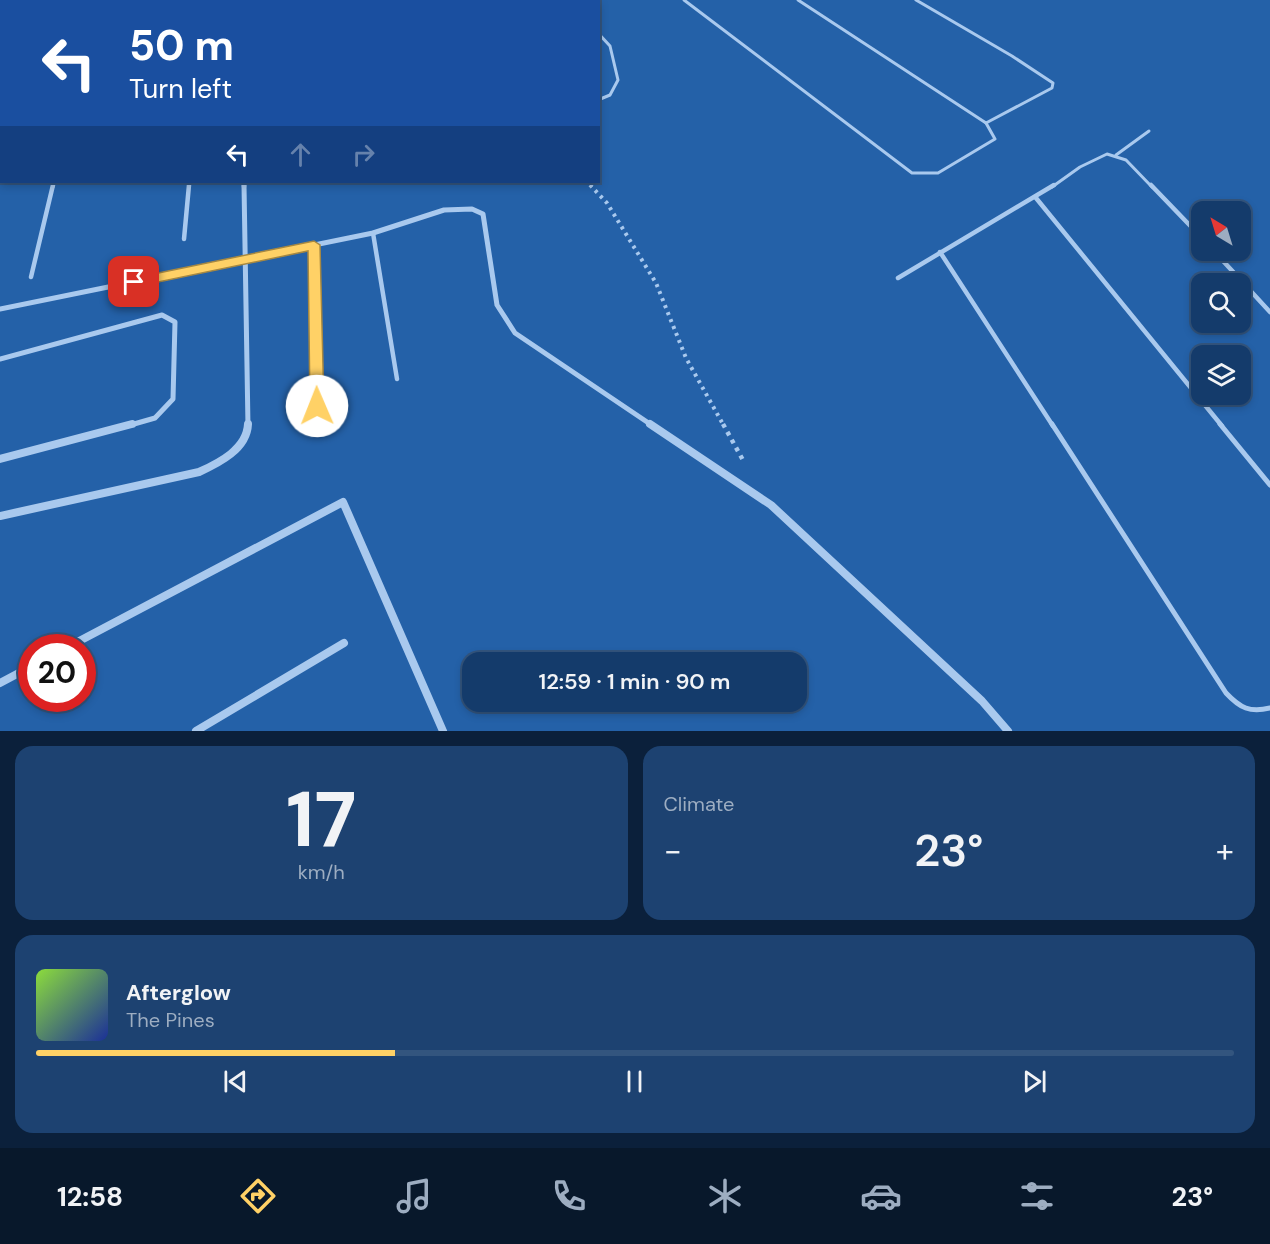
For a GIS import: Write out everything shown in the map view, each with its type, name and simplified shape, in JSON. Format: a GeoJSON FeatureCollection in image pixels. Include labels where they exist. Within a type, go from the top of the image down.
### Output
{"type":"FeatureCollection","features":[{"type":"Feature","properties":{"kind":"street"},"geometry":{"type":"LineString","coordinates":[[0,516],[190,475],[219,462],[237,449],[245,439],[248,428],[244,183]]}},
{"type":"Feature","properties":{"kind":"street"},"geometry":{"type":"LineString","coordinates":[[0,309],[374,233],[444,210],[472,208],[483,214],[497,305],[515,333],[771,505],[982,701],[1008,731]]}},
{"type":"Feature","properties":{"kind":"street"},"geometry":{"type":"LineString","coordinates":[[0,359],[162,315],[175,322],[172,399],[155,418],[0,459]]}},
{"type":"Feature","properties":{"kind":"street"},"geometry":{"type":"LineString","coordinates":[[93,634],[343,502],[443,731]]}},
{"type":"Feature","properties":{"kind":"street"},"geometry":{"type":"LineString","coordinates":[[196,731],[344,643]]}},
{"type":"Feature","properties":{"kind":"street"},"geometry":{"type":"LineString","coordinates":[[0,683],[18,673]]}},
{"type":"Feature","properties":{"kind":"lane"},"geometry":{"type":"LineString","coordinates":[[687,0],[912,173],[938,173],[995,139],[986,123],[798,0]]}},
{"type":"Feature","properties":{"kind":"lane"},"geometry":{"type":"LineString","coordinates":[[916,0],[1012,56],[1053,83],[1052,87],[986,123]]}},
{"type":"Feature","properties":{"kind":"lane"},"geometry":{"type":"LineString","coordinates":[[600,35],[610,46],[618,80],[610,95],[600,99]]}},
{"type":"Feature","properties":{"kind":"lane"},"geometry":{"type":"LineString","coordinates":[[1116,155],[1149,131]]}},
{"type":"Feature","properties":{"kind":"lane"},"geometry":{"type":"LineString","coordinates":[[898,278],[1036,198],[1101,156],[1116,155],[1126,160],[1191,226]]}},
{"type":"Feature","properties":{"kind":"lane"},"geometry":{"type":"LineString","coordinates":[[31,277],[54,183]]}},
{"type":"Feature","properties":{"kind":"lane"},"geometry":{"type":"LineString","coordinates":[[184,240],[189,183]]}},
{"type":"Feature","properties":{"kind":"lane"},"geometry":{"type":"LineString","coordinates":[[1036,198],[1270,484]]}},
{"type":"Feature","properties":{"kind":"lane"},"geometry":{"type":"LineString","coordinates":[[374,233],[398,379]]}},
{"type":"Feature","properties":{"kind":"lane"},"geometry":{"type":"LineString","coordinates":[[314,245],[317,429]]}},
{"type":"Feature","properties":{"kind":"lane"},"geometry":{"type":"LineString","coordinates":[[940,252],[1226,693],[1238,706],[1253,712],[1270,708]]}},
{"type":"Feature","properties":{"kind":"lane"},"geometry":{"type":"LineString","coordinates":[[1223,261],[1270,312]]}},
{"type":"Feature","properties":{"kind":"path"},"geometry":{"type":"LineString","coordinates":[[588,183],[607,203],[656,283],[686,358],[749,470]]}},
{"type":"Feature","properties":{"kind":"shaded area"},"geometry":{"type":"Polygon","coordinates":[[[600,0],[1270,0],[1270,731],[0,731],[0,183],[600,183],[600,0]]]}},
{"type":"Feature","properties":{"kind":"route"},"geometry":{"type":"LineString","coordinates":[[134,282],[314,245],[317,406]]}}]}
